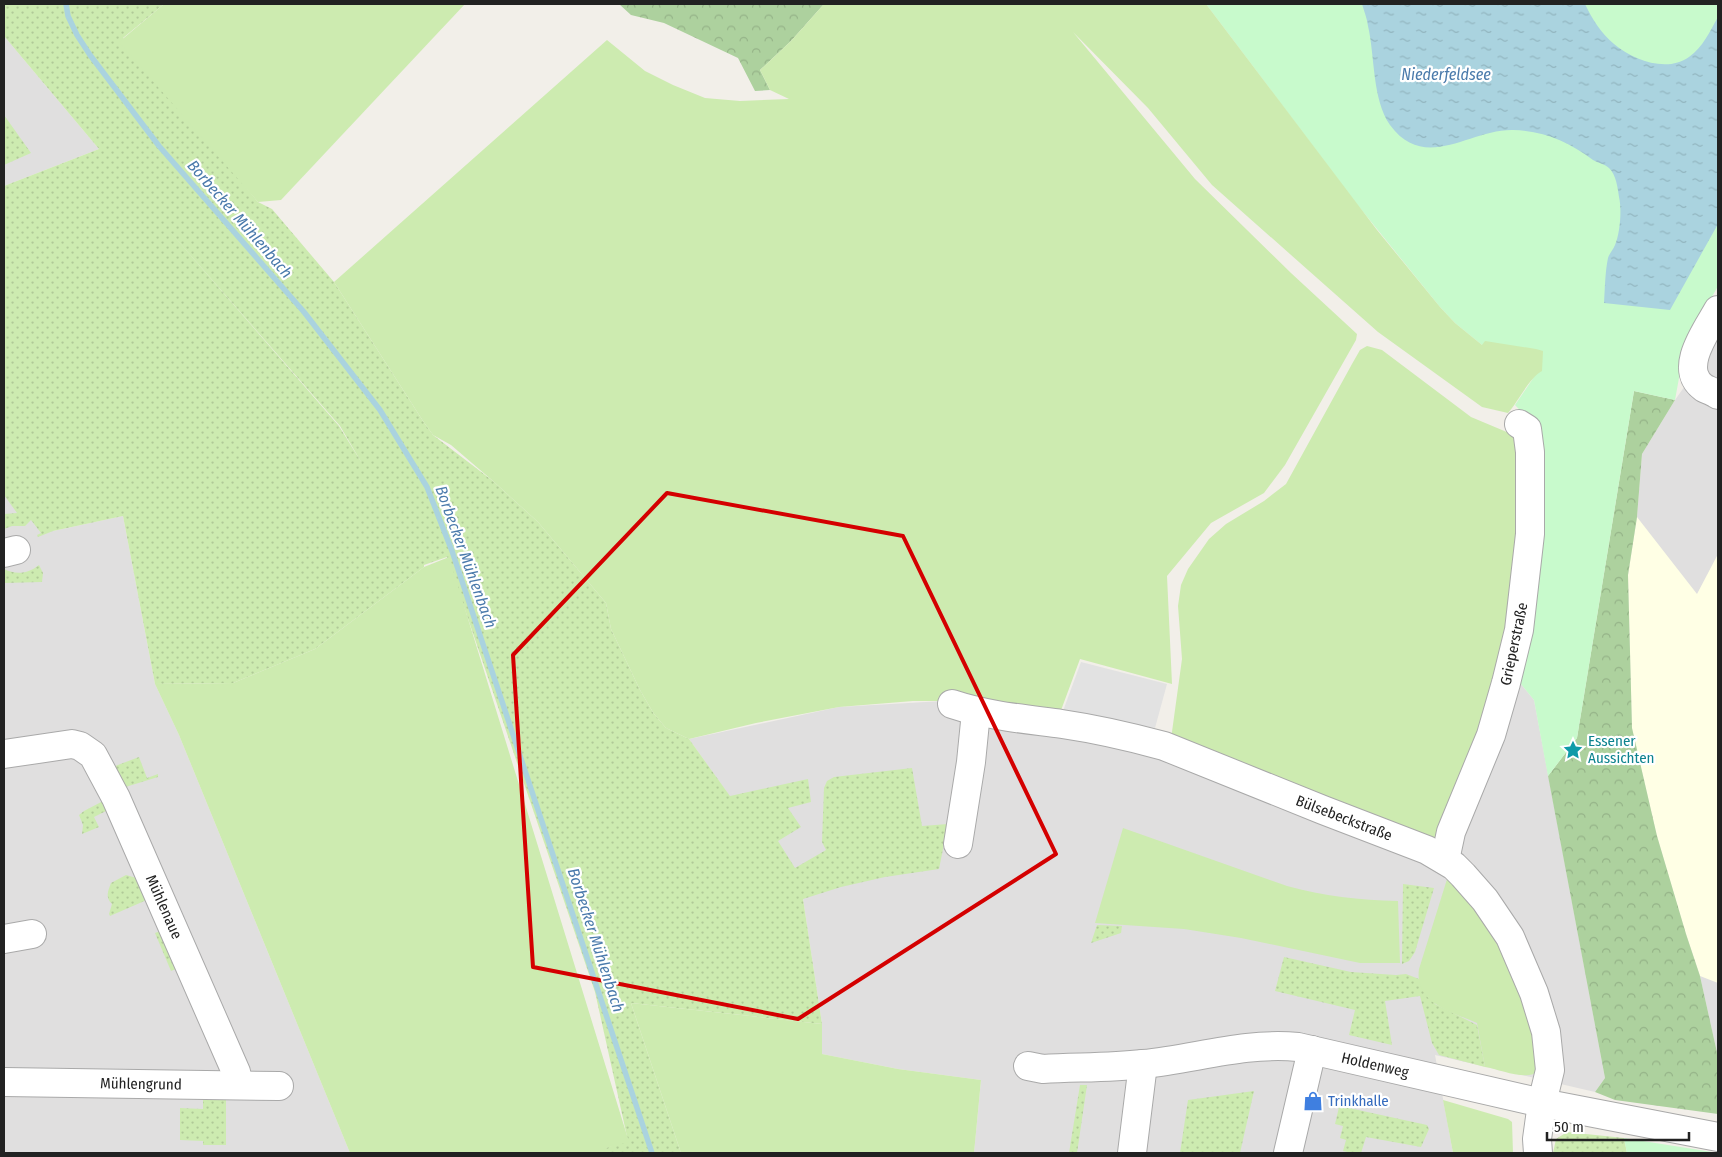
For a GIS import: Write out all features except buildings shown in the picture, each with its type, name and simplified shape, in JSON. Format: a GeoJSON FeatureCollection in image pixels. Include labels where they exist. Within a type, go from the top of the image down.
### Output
{"type":"FeatureCollection","features":[{"type":"Feature","properties":{"kind":"street"},"geometry":{"type":"LineString","coordinates":[[1718,310],[1696,349],[1693,359],[1695,376],[1702,387],[1718,394]]}},
{"type":"Feature","properties":{"kind":"street","name":"Grieperstraße"},"geometry":{"type":"LineString","coordinates":[[1445,860],[1451,832],[1492,735],[1519,630],[1530,534],[1531,495],[1530,441],[1527,429],[1518,424]]}},
{"type":"Feature","properties":{"kind":"street","name":"Bülsebeckstraße"},"geometry":{"type":"LineString","coordinates":[[958,844],[971,762],[964,708],[1139,739],[1164,746],[1427,850],[1454,866],[1475,888],[1503,926],[1516,950],[1534,993],[1546,1032],[1550,1070],[1542,1103],[1537,1139],[1538,1153]]}},
{"type":"Feature","properties":{"kind":"street","name":"Mühlenaue"},"geometry":{"type":"LineString","coordinates":[[4,754],[72,744],[87,749],[93,755],[116,798],[236,1072],[239,1084]]}},
{"type":"Feature","properties":{"kind":"street"},"geometry":{"type":"LineString","coordinates":[[4,939],[32,934]]}},
{"type":"Feature","properties":{"kind":"street","name":"Holdenweg"},"geometry":{"type":"LineString","coordinates":[[1028,1066],[1043,1069],[1143,1064],[1255,1046],[1278,1046],[1312,1050],[1542,1103],[1718,1137]]}},
{"type":"Feature","properties":{"kind":"street"},"geometry":{"type":"LineString","coordinates":[[1288,1153],[1312,1050]]}},
{"type":"Feature","properties":{"kind":"street"},"geometry":{"type":"LineString","coordinates":[[1132,1153],[1143,1064]]}},
{"type":"Feature","properties":{"kind":"street","name":"Mühlengrund"},"geometry":{"type":"LineString","coordinates":[[4,1082],[279,1086]]}},
{"type":"Feature","properties":{"kind":"highlighted area"},"geometry":{"type":"Polygon","coordinates":[[[667,493],[903,536],[1056,854],[798,1019],[533,967],[513,655],[667,493]]]}},
{"type":"Feature","properties":{"kind":"shaded area"},"geometry":{"type":"Polygon","coordinates":[[[4,36],[99,149],[4,186],[4,36]]]}},
{"type":"Feature","properties":{"kind":"shaded area"},"geometry":{"type":"Polygon","coordinates":[[[1718,339],[1718,1057],[1700,976],[1686,934],[1628,575],[1637,517],[1642,454],[1675,400],[1718,339]]]}},
{"type":"Feature","properties":{"kind":"shaded area"},"geometry":{"type":"Polygon","coordinates":[[[4,466],[53,531],[123,516],[155,684],[179,735],[350,1153],[4,1153],[4,466]]]}},
{"type":"Feature","properties":{"kind":"shaded area"},"geometry":{"type":"Polygon","coordinates":[[[1637,517],[1697,594],[1718,554],[1718,983],[1700,976],[1657,836],[1632,728],[1628,575],[1637,517]]]}},
{"type":"Feature","properties":{"kind":"shaded area"},"geometry":{"type":"Polygon","coordinates":[[[1081,662],[1167,684],[1155,728],[1063,711],[1081,662]]]}},
{"type":"Feature","properties":{"kind":"shaded area"},"geometry":{"type":"Polygon","coordinates":[[[1516,678],[1534,700],[1605,1078],[1595,1092],[1435,1055],[1453,1153],[974,1153],[981,1080],[898,1069],[822,1054],[822,1024],[803,899],[689,739],[839,707],[943,701],[1170,743],[1516,678]]]}},
{"type":"Feature","properties":{"kind":"green space"},"geometry":{"type":"Polygon","coordinates":[[[4,4],[164,4],[123,38],[258,202],[272,209],[334,282],[433,435],[493,481],[538,522],[606,603],[611,629],[640,690],[654,714],[666,728],[689,739],[730,796],[808,779],[811,802],[788,808],[801,827],[778,841],[795,868],[826,850],[822,842],[824,788],[827,781],[834,777],[912,768],[922,826],[948,824],[939,869],[885,877],[841,887],[803,899],[822,1024],[631,1003],[681,1153],[606,1153],[605,1148],[628,1141],[595,992],[447,557],[424,565],[424,567],[315,649],[233,683],[155,684],[123,516],[53,531],[38,537],[37,535],[41,533],[31,520],[25,526],[12,526],[4,529],[4,514],[17,513],[4,495],[4,186],[99,149],[4,36],[4,4]],[[165,226],[339,426],[363,465],[340,426],[165,226]]]}},
{"type":"Feature","properties":{"kind":"green space"},"geometry":{"type":"Polygon","coordinates":[[[164,4],[465,4],[281,200],[258,202],[119,42],[164,4]]]}},
{"type":"Feature","properties":{"kind":"green space"},"geometry":{"type":"Polygon","coordinates":[[[619,4],[824,4],[791,41],[760,70],[770,90],[755,91],[738,58],[664,23],[631,15],[619,4]]]}},
{"type":"Feature","properties":{"kind":"green space"},"geometry":{"type":"Polygon","coordinates":[[[824,4],[1206,4],[1377,230],[1440,307],[1455,323],[1482,345],[1485,341],[1543,351],[1542,371],[1528,384],[1508,413],[1482,407],[1378,332],[1212,185],[1148,108],[1073,32],[1195,179],[1291,273],[1357,334],[1356,340],[1285,465],[1264,493],[1211,523],[1167,576],[1172,684],[1080,659],[1060,713],[943,701],[913,701],[839,707],[756,723],[689,739],[666,728],[654,714],[640,690],[611,629],[606,603],[538,522],[451,445],[433,435],[334,282],[607,40],[645,71],[705,98],[740,101],[789,99],[770,90],[760,70],[791,41],[824,4]]]}},
{"type":"Feature","properties":{"kind":"green space"},"geometry":{"type":"Polygon","coordinates":[[[1206,4],[1718,4],[1718,286],[1685,345],[1675,400],[1634,391],[1577,738],[1548,776],[1534,700],[1516,678],[1533,424],[1515,405],[1536,374],[1482,345],[1455,323],[1440,307],[1356,203],[1206,4]]]}},
{"type":"Feature","properties":{"kind":"green space"},"geometry":{"type":"Polygon","coordinates":[[[4,115],[31,153],[4,165],[4,115]]]}},
{"type":"Feature","properties":{"kind":"green space"},"geometry":{"type":"Polygon","coordinates":[[[1367,346],[1382,350],[1471,417],[1521,438],[1521,518],[1496,693],[1435,843],[1171,739],[1182,659],[1178,606],[1181,585],[1188,569],[1209,539],[1226,524],[1264,501],[1286,484],[1360,350],[1367,346]]]}},
{"type":"Feature","properties":{"kind":"green space"},"geometry":{"type":"Polygon","coordinates":[[[1634,391],[1675,400],[1642,454],[1637,517],[1628,575],[1632,728],[1657,836],[1700,976],[1718,1057],[1718,1114],[1615,1100],[1595,1092],[1605,1078],[1548,776],[1577,738],[1634,391]]]}},
{"type":"Feature","properties":{"kind":"green space"},"geometry":{"type":"Polygon","coordinates":[[[449,557],[629,1142],[606,1148],[606,1153],[350,1153],[179,735],[155,684],[233,683],[315,649],[424,567],[449,557]]]}},
{"type":"Feature","properties":{"kind":"green space"},"geometry":{"type":"Polygon","coordinates":[[[39,565],[43,573],[42,582],[4,583],[4,569],[22,573],[39,565]]]}},
{"type":"Feature","properties":{"kind":"green space"},"geometry":{"type":"Polygon","coordinates":[[[139,757],[147,778],[158,774],[158,777],[119,789],[110,768],[139,757]]]}},
{"type":"Feature","properties":{"kind":"green space"},"geometry":{"type":"Polygon","coordinates":[[[105,800],[110,809],[94,817],[99,827],[82,834],[83,825],[79,815],[105,800]]]}},
{"type":"Feature","properties":{"kind":"green space"},"geometry":{"type":"Polygon","coordinates":[[[1123,828],[1287,886],[1342,897],[1398,901],[1400,963],[1360,963],[1241,938],[1184,929],[1095,923],[1123,828]]]}},
{"type":"Feature","properties":{"kind":"green space"},"geometry":{"type":"Polygon","coordinates":[[[126,875],[140,879],[149,899],[110,916],[112,904],[108,899],[108,894],[111,883],[126,875]]]}},
{"type":"Feature","properties":{"kind":"green space"},"geometry":{"type":"Polygon","coordinates":[[[1448,876],[1483,913],[1528,1002],[1539,1069],[1532,1074],[1519,1075],[1485,1067],[1477,1023],[1437,1005],[1422,990],[1419,981],[1419,969],[1448,876]]]}},
{"type":"Feature","properties":{"kind":"green space"},"geometry":{"type":"Polygon","coordinates":[[[1403,884],[1434,888],[1415,952],[1409,961],[1402,964],[1403,884]]]}},
{"type":"Feature","properties":{"kind":"green space"},"geometry":{"type":"Polygon","coordinates":[[[1097,925],[1122,926],[1121,933],[1091,943],[1097,925]]]}},
{"type":"Feature","properties":{"kind":"green space"},"geometry":{"type":"Polygon","coordinates":[[[163,930],[181,967],[171,971],[155,933],[163,930]]]}},
{"type":"Feature","properties":{"kind":"green space"},"geometry":{"type":"Polygon","coordinates":[[[1284,957],[1351,972],[1406,974],[1419,979],[1435,1004],[1477,1025],[1485,1067],[1439,1055],[1432,1043],[1420,996],[1385,1001],[1392,1045],[1349,1035],[1355,1010],[1275,991],[1284,957]]]}},
{"type":"Feature","properties":{"kind":"green space"},"geometry":{"type":"Polygon","coordinates":[[[631,1003],[822,1024],[822,1054],[898,1069],[981,1080],[974,1153],[681,1153],[631,1003]]]}},
{"type":"Feature","properties":{"kind":"green space"},"geometry":{"type":"Polygon","coordinates":[[[1080,1085],[1087,1085],[1077,1153],[1069,1153],[1080,1085]]]}},
{"type":"Feature","properties":{"kind":"green space"},"geometry":{"type":"Polygon","coordinates":[[[1254,1091],[1240,1153],[1180,1153],[1188,1100],[1254,1091]]]}},
{"type":"Feature","properties":{"kind":"green space"},"geometry":{"type":"Polygon","coordinates":[[[203,1093],[226,1094],[226,1145],[203,1145],[203,1141],[180,1140],[180,1108],[203,1109],[203,1093]]]}},
{"type":"Feature","properties":{"kind":"green space"},"geometry":{"type":"Polygon","coordinates":[[[1443,1100],[1508,1119],[1512,1122],[1513,1153],[1453,1153],[1443,1100]]]}},
{"type":"Feature","properties":{"kind":"green space"},"geometry":{"type":"Polygon","coordinates":[[[1340,1103],[1349,1105],[1349,1108],[1427,1125],[1429,1129],[1421,1147],[1366,1137],[1361,1153],[1343,1151],[1346,1140],[1340,1138],[1343,1126],[1335,1124],[1340,1103]]]}},
{"type":"Feature","properties":{"kind":"green space"},"geometry":{"type":"Polygon","coordinates":[[[1567,1132],[1624,1138],[1627,1153],[1553,1153],[1556,1139],[1567,1132]]]}},
{"type":"Feature","properties":{"kind":"green space"},"geometry":{"type":"Polygon","coordinates":[[[1624,1138],[1712,1152],[1716,1153],[1627,1153],[1624,1138]]]}},
{"type":"Feature","properties":{"kind":"water","name":"Niederfeldsee"},"geometry":{"type":"Polygon","coordinates":[[[1362,4],[1585,4],[1597,26],[1614,44],[1640,59],[1661,64],[1680,62],[1694,53],[1706,38],[1718,17],[1718,224],[1670,310],[1604,303],[1608,258],[1617,240],[1620,215],[1620,202],[1616,182],[1613,174],[1607,167],[1556,139],[1524,131],[1497,131],[1448,145],[1433,147],[1418,146],[1404,139],[1390,125],[1380,103],[1368,23],[1362,4]]]}},
{"type":"Feature","properties":{"kind":"waterway","name":"Borbecker Mühlenbach"},"geometry":{"type":"LineString","coordinates":[[66,4],[68,16],[90,55],[159,146],[304,312],[380,410],[427,487],[452,551],[652,1153]]}},
{"type":"Feature","properties":{"kind":"place","name":"Essener Aussichten"},"geometry":{"type":"Point","coordinates":[1573,750]}},
{"type":"Feature","properties":{"kind":"place","name":"Trinkhalle"},"geometry":{"type":"Point","coordinates":[1313,1101]}}]}
